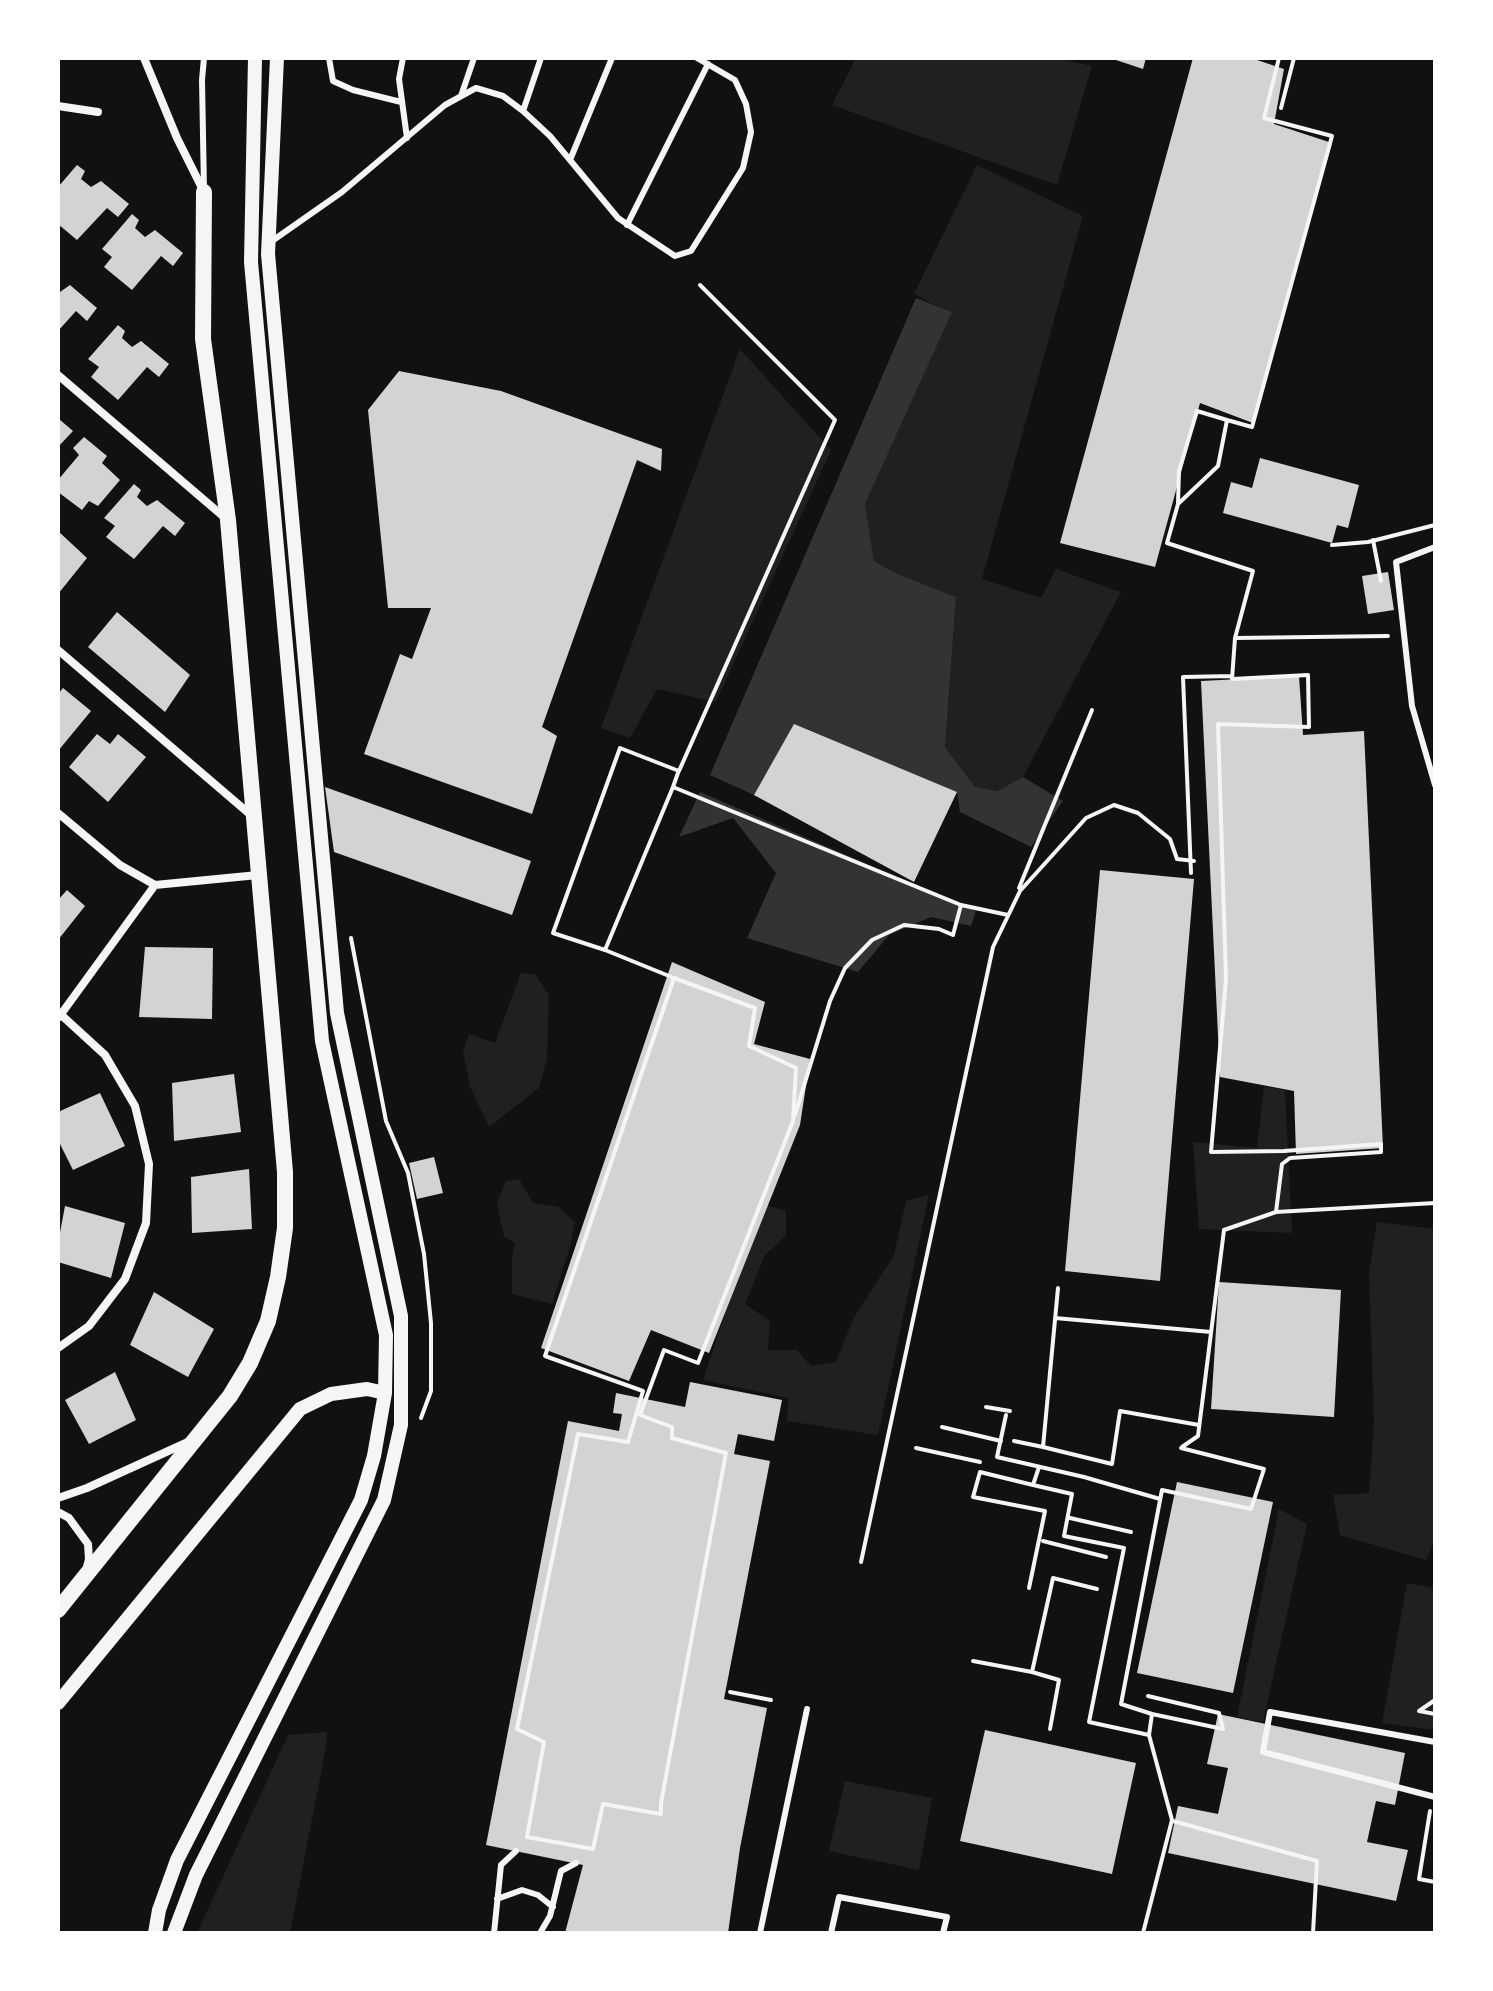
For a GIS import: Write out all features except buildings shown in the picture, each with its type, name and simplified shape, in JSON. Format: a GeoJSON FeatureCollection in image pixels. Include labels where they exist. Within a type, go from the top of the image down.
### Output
{"type":"FeatureCollection","features":[{"type":"Feature","properties":{"kind":"main road"},"geometry":{"type":"LineString","coordinates":[[58,1610],[200,1436],[237,1385],[268,1321],[285,1228],[285,1172],[228,520],[203,339],[204,192]]}},
{"type":"Feature","properties":{"kind":"street"},"geometry":{"type":"LineString","coordinates":[[144,58],[177,138],[204,192]]}},
{"type":"Feature","properties":{"kind":"street"},"geometry":{"type":"LineString","coordinates":[[155,1933],[159,1910],[177,1860],[361,1500],[374,1456],[385,1393],[386,1335],[322,1041],[251,262],[255,58]]}},
{"type":"Feature","properties":{"kind":"street"},"geometry":{"type":"LineString","coordinates":[[174,1933],[196,1875],[384,1500],[401,1425],[401,1316],[337,1013],[269,243],[277,58]]}},
{"type":"Feature","properties":{"kind":"street"},"geometry":{"type":"LineString","coordinates":[[58,106],[98,112]]}},
{"type":"Feature","properties":{"kind":"street"},"geometry":{"type":"LineString","coordinates":[[58,375],[228,520]]}},
{"type":"Feature","properties":{"kind":"street"},"geometry":{"type":"LineString","coordinates":[[58,650],[252,817]]}},
{"type":"Feature","properties":{"kind":"street"},"geometry":{"type":"LineString","coordinates":[[58,813],[120,865],[155,885],[258,875]]}},
{"type":"Feature","properties":{"kind":"street"},"geometry":{"type":"LineString","coordinates":[[58,1348],[89,1326],[125,1279],[146,1223],[149,1164],[135,1106],[105,1055],[59,1015],[155,885]]}},
{"type":"Feature","properties":{"kind":"street"},"geometry":{"type":"LineString","coordinates":[[58,1703],[300,1409],[331,1394],[367,1389],[385,1393]]}},
{"type":"Feature","properties":{"kind":"street"},"geometry":{"type":"LineString","coordinates":[[58,1498],[87,1488],[200,1436]]}},
{"type":"Feature","properties":{"kind":"street"},"geometry":{"type":"LineString","coordinates":[[58,1512],[69,1518],[88,1544],[89,1559],[83,1579]]}},
{"type":"Feature","properties":{"kind":"lane"},"geometry":{"type":"LineString","coordinates":[[204,58],[204,192]]}},
{"type":"Feature","properties":{"kind":"lane"},"geometry":{"type":"LineString","coordinates":[[329,58],[333,81],[353,90],[401,102]]}},
{"type":"Feature","properties":{"kind":"lane"},"geometry":{"type":"LineString","coordinates":[[403,58],[399,79],[407,138]]}},
{"type":"Feature","properties":{"kind":"lane"},"geometry":{"type":"LineString","coordinates":[[461,97],[474,58]]}},
{"type":"Feature","properties":{"kind":"lane"},"geometry":{"type":"LineString","coordinates":[[523,111],[541,58]]}},
{"type":"Feature","properties":{"kind":"lane"},"geometry":{"type":"LineString","coordinates":[[570,160],[612,58]]}},
{"type":"Feature","properties":{"kind":"lane"},"geometry":{"type":"LineString","coordinates":[[269,243],[342,192],[445,105],[476,88],[503,96],[523,111],[550,136],[627,225],[675,256],[691,251],[743,168],[751,132],[746,104],[735,80],[697,58]]}},
{"type":"Feature","properties":{"kind":"lane"},"geometry":{"type":"LineString","coordinates":[[627,225],[708,64]]}},
{"type":"Feature","properties":{"kind":"lane"},"geometry":{"type":"LineString","coordinates":[[1435,547],[1396,562],[1412,706],[1435,785]]}},
{"type":"Feature","properties":{"kind":"lane"},"geometry":{"type":"LineString","coordinates":[[760,1933],[807,1709]]}},
{"type":"Feature","properties":{"kind":"lane"},"geometry":{"type":"LineString","coordinates":[[1435,1742],[1270,1712],[1263,1752],[1435,1797]]}},
{"type":"Feature","properties":{"kind":"lane"},"geometry":{"type":"LineString","coordinates":[[494,1933],[501,1865],[516,1851]]}},
{"type":"Feature","properties":{"kind":"lane"},"geometry":{"type":"LineString","coordinates":[[540,1933],[553,1907],[561,1871],[576,1863]]}},
{"type":"Feature","properties":{"kind":"lane"},"geometry":{"type":"LineString","coordinates":[[497,1899],[522,1890],[538,1895],[553,1907]]}},
{"type":"Feature","properties":{"kind":"lane"},"geometry":{"type":"LineString","coordinates":[[831,1933],[839,1897],[947,1917],[943,1933]]}},
{"type":"Feature","properties":{"kind":"path"},"geometry":{"type":"LineString","coordinates":[[1232,676],[1235,638],[1253,571],[1167,543],[1178,504],[1179,471],[1197,411],[1252,427],[1332,136],[1264,118],[1279,58]]}},
{"type":"Feature","properties":{"kind":"path"},"geometry":{"type":"LineString","coordinates":[[1281,108],[1294,58]]}},
{"type":"Feature","properties":{"kind":"path"},"geometry":{"type":"LineString","coordinates":[[605,950],[679,770],[835,420],[700,285]]}},
{"type":"Feature","properties":{"kind":"path"},"geometry":{"type":"LineString","coordinates":[[1178,504],[1218,466],[1227,420]]}},
{"type":"Feature","properties":{"kind":"path"},"geometry":{"type":"LineString","coordinates":[[1332,545],[1368,542],[1435,525]]}},
{"type":"Feature","properties":{"kind":"path"},"geometry":{"type":"LineString","coordinates":[[1235,638],[1390,635]]}},
{"type":"Feature","properties":{"kind":"path"},"geometry":{"type":"LineString","coordinates":[[1191,873],[1183,677],[1232,676],[1232,679],[1308,675],[1309,727],[1218,724],[1226,979],[1211,1152],[1284,1151],[1381,1144],[1381,1152],[1290,1158],[1282,1164],[1276,1212]]}},
{"type":"Feature","properties":{"kind":"path"},"geometry":{"type":"LineString","coordinates":[[1008,916],[1092,710]]}},
{"type":"Feature","properties":{"kind":"path"},"geometry":{"type":"LineString","coordinates":[[679,770],[620,748],[553,933],[755,1008],[749,1046],[796,1068],[793,1121]]}},
{"type":"Feature","properties":{"kind":"path"},"geometry":{"type":"LineString","coordinates":[[673,787],[961,905],[1008,916]]}},
{"type":"Feature","properties":{"kind":"path"},"geometry":{"type":"LineString","coordinates":[[861,1562],[993,947],[1020,891],[1086,818],[1114,805],[1138,813],[1170,839],[1177,859],[1194,861]]}},
{"type":"Feature","properties":{"kind":"path"},"geometry":{"type":"LineString","coordinates":[[674,978],[545,1356],[643,1391],[628,1442],[578,1434],[517,1729],[544,1742],[527,1837],[593,1849],[603,1804],[661,1814],[726,1453],[672,1438],[672,1427],[640,1415],[664,1350],[698,1363],[793,1121],[830,1001],[845,968],[872,940],[904,925],[939,929],[953,935],[961,905]]}},
{"type":"Feature","properties":{"kind":"path"},"geometry":{"type":"LineString","coordinates":[[1148,1696],[1219,1713],[1223,1729],[1121,1704],[1162,1490],[1251,1509],[1264,1469],[1181,1448],[1198,1436],[1224,1230],[1276,1212],[1435,1203]]}},
{"type":"Feature","properties":{"kind":"path"},"geometry":{"type":"LineString","coordinates":[[1043,1447],[1058,1288]]}},
{"type":"Feature","properties":{"kind":"path"},"geometry":{"type":"LineString","coordinates":[[1055,1318],[1211,1332]]}},
{"type":"Feature","properties":{"kind":"path"},"geometry":{"type":"LineString","coordinates":[[986,1407],[1008,1413],[997,1457],[1160,1499]]}},
{"type":"Feature","properties":{"kind":"path"},"geometry":{"type":"LineString","coordinates":[[1014,1441],[1112,1464],[1120,1411],[1199,1425]]}},
{"type":"Feature","properties":{"kind":"path"},"geometry":{"type":"LineString","coordinates":[[942,1427],[1001,1441]]}},
{"type":"Feature","properties":{"kind":"path"},"geometry":{"type":"LineString","coordinates":[[916,1448],[980,1462]]}},
{"type":"Feature","properties":{"kind":"path"},"geometry":{"type":"LineString","coordinates":[[1033,1485],[1039,1467]]}},
{"type":"Feature","properties":{"kind":"path"},"geometry":{"type":"LineString","coordinates":[[1029,1588],[1045,1511],[973,1497],[980,1472],[1072,1494],[1064,1536],[1124,1548],[1089,1722],[1149,1735]]}},
{"type":"Feature","properties":{"kind":"path"},"geometry":{"type":"LineString","coordinates":[[1070,1518],[1131,1532]]}},
{"type":"Feature","properties":{"kind":"path"},"geometry":{"type":"LineString","coordinates":[[1043,1541],[1106,1557]]}},
{"type":"Feature","properties":{"kind":"path"},"geometry":{"type":"LineString","coordinates":[[1032,1672],[1053,1578],[1097,1589]]}},
{"type":"Feature","properties":{"kind":"path"},"geometry":{"type":"LineString","coordinates":[[973,1661],[1059,1680],[1050,1729]]}},
{"type":"Feature","properties":{"kind":"path"},"geometry":{"type":"LineString","coordinates":[[730,1692],[771,1700]]}},
{"type":"Feature","properties":{"kind":"path"},"geometry":{"type":"LineString","coordinates":[[1435,1700],[1419,1711],[1435,1714]]}},
{"type":"Feature","properties":{"kind":"path"},"geometry":{"type":"LineString","coordinates":[[1143,1933],[1172,1820],[1149,1735],[1152,1714]]}},
{"type":"Feature","properties":{"kind":"path"},"geometry":{"type":"LineString","coordinates":[[1435,1809],[1431,1808],[1419,1879],[1435,1882]]}},
{"type":"Feature","properties":{"kind":"path"},"geometry":{"type":"LineString","coordinates":[[1172,1820],[1317,1861],[1313,1933]]}},
{"type":"Feature","properties":{"kind":"shaded area"},"geometry":{"type":"Polygon","coordinates":[[[856,58],[1054,58],[1092,66],[1057,185],[832,105],[856,58]]]}},
{"type":"Feature","properties":{"kind":"shaded area"},"geometry":{"type":"Polygon","coordinates":[[[977,165],[1083,216],[982,579],[1041,598],[1056,569],[1121,592],[1023,777],[997,791],[975,787],[945,747],[956,597],[874,561],[865,504],[951,313],[914,294],[977,165]]]}},
{"type":"Feature","properties":{"kind":"shaded area"},"geometry":{"type":"Polygon","coordinates":[[[916,298],[952,312],[865,504],[874,561],[956,597],[945,747],[975,787],[997,791],[1023,777],[1063,801],[1031,847],[960,812],[957,792],[794,725],[754,795],[710,775],[916,298]]]}},
{"type":"Feature","properties":{"kind":"shaded area"},"geometry":{"type":"Polygon","coordinates":[[[740,349],[831,450],[716,702],[657,689],[630,738],[601,728],[740,349]]]}},
{"type":"Feature","properties":{"kind":"shaded area"},"geometry":{"type":"Polygon","coordinates":[[[700,792],[976,911],[971,926],[931,917],[889,935],[858,972],[747,938],[776,873],[733,818],[679,837],[700,792]]]}},
{"type":"Feature","properties":{"kind":"shaded area"},"geometry":{"type":"Polygon","coordinates":[[[521,973],[535,974],[549,995],[547,1058],[539,1088],[489,1127],[470,1087],[463,1052],[469,1034],[495,1043],[521,973]]]}},
{"type":"Feature","properties":{"kind":"shaded area"},"geometry":{"type":"Polygon","coordinates":[[[1264,1087],[1285,1090],[1292,1233],[1199,1229],[1193,1142],[1257,1148],[1264,1087]]]}},
{"type":"Feature","properties":{"kind":"shaded area"},"geometry":{"type":"Polygon","coordinates":[[[519,1179],[533,1203],[559,1207],[575,1222],[552,1304],[512,1294],[515,1243],[504,1237],[497,1202],[506,1181],[519,1179]]]}},
{"type":"Feature","properties":{"kind":"shaded area"},"geometry":{"type":"Polygon","coordinates":[[[929,1195],[878,1435],[787,1421],[788,1398],[703,1380],[762,1204],[786,1211],[786,1235],[765,1255],[745,1304],[770,1321],[768,1350],[797,1350],[811,1366],[836,1362],[853,1319],[894,1255],[906,1201],[929,1195]]]}},
{"type":"Feature","properties":{"kind":"shaded area"},"geometry":{"type":"Polygon","coordinates":[[[1377,1222],[1435,1229],[1435,1539],[1426,1560],[1340,1535],[1333,1495],[1369,1493],[1374,1421],[1369,1274],[1377,1222]]]}},
{"type":"Feature","properties":{"kind":"shaded area"},"geometry":{"type":"Polygon","coordinates":[[[1279,1509],[1307,1524],[1263,1722],[1237,1717],[1279,1509]]]}},
{"type":"Feature","properties":{"kind":"shaded area"},"geometry":{"type":"Polygon","coordinates":[[[1407,1583],[1435,1588],[1435,1730],[1382,1723],[1407,1583]]]}},
{"type":"Feature","properties":{"kind":"shaded area"},"geometry":{"type":"Polygon","coordinates":[[[327,1732],[290,1933],[197,1933],[288,1735],[327,1732]]]}},
{"type":"Feature","properties":{"kind":"shaded area"},"geometry":{"type":"Polygon","coordinates":[[[845,1781],[932,1798],[919,1870],[829,1851],[845,1781]]]}}]}
